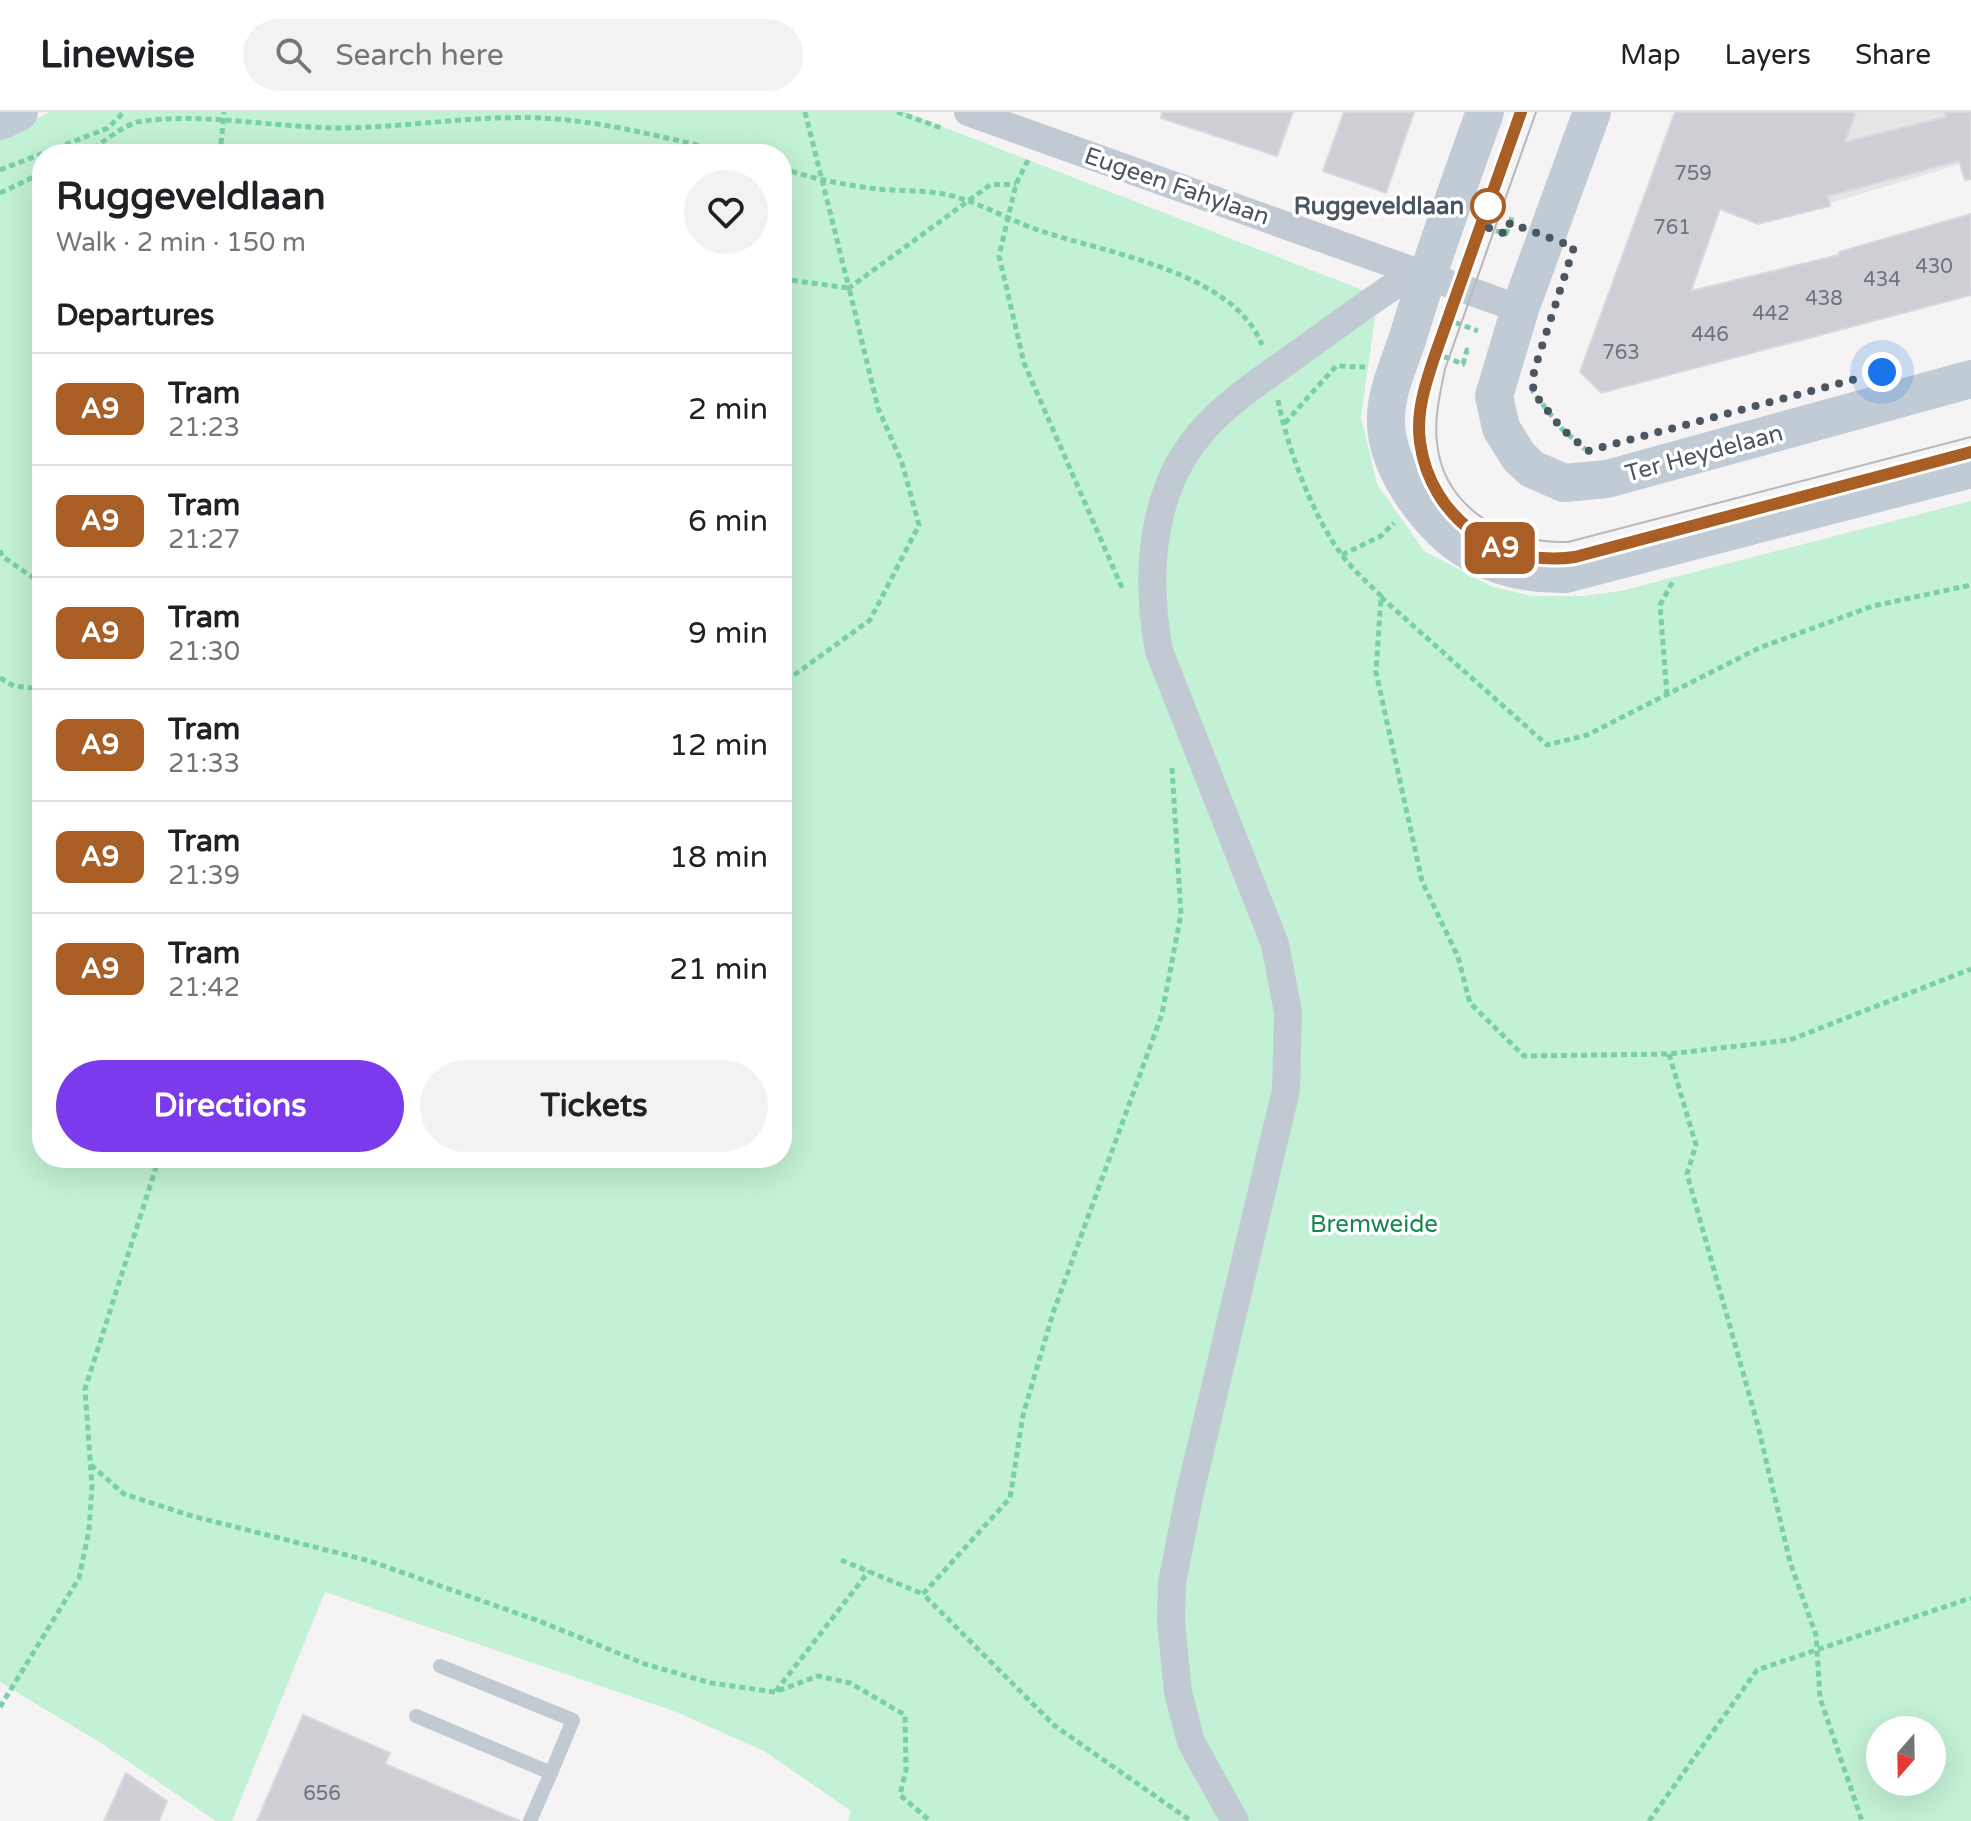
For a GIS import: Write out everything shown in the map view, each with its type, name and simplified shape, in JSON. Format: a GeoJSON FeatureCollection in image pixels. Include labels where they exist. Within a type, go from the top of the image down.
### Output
{"type":"FeatureCollection","features":[{"type":"Feature","properties":{"kind":"street","name":"Eugeen Fahylaan"},"geometry":{"type":"LineString","coordinates":[[968,112],[1039,136],[1417,286],[1513,353]]}},
{"type":"Feature","properties":{"kind":"street"},"geometry":{"type":"LineString","coordinates":[[1485,112],[1448,214],[1417,286],[1390,389],[1386,426],[1396,463],[1418,501],[1457,543],[1491,562],[1523,572],[1565,574],[1971,469]]}},
{"type":"Feature","properties":{"kind":"street"},"geometry":{"type":"LineString","coordinates":[[1513,353],[1547,236],[1592,112]]}},
{"type":"Feature","properties":{"kind":"street"},"geometry":{"type":"LineString","coordinates":[[1235,1821],[1191,1742],[1178,1692],[1171,1622],[1172,1583],[1194,1472],[1286,1090],[1288,1012],[1275,944],[1159,651],[1150,573],[1158,525],[1169,491],[1192,445],[1225,407],[1272,372],[1417,286]]}},
{"type":"Feature","properties":{"kind":"street","name":"Ter Heydelaan"},"geometry":{"type":"LineString","coordinates":[[1513,353],[1496,412],[1514,450],[1532,469],[1564,483],[1652,468],[1971,379]]}},
{"type":"Feature","properties":{"kind":"lane"},"geometry":{"type":"LineString","coordinates":[[440,1666],[573,1720],[530,1821]]}},
{"type":"Feature","properties":{"kind":"lane"},"geometry":{"type":"LineString","coordinates":[[416,1716],[551,1773]]}},
{"type":"Feature","properties":{"kind":"path"},"geometry":{"type":"LineString","coordinates":[[65,144],[112,125],[124,112]]}},
{"type":"Feature","properties":{"kind":"path"},"geometry":{"type":"LineString","coordinates":[[792,677],[870,620],[919,525],[902,463],[878,408],[831,220],[825,179],[805,112]]}},
{"type":"Feature","properties":{"kind":"path"},"geometry":{"type":"LineString","coordinates":[[221,144],[224,114]]}},
{"type":"Feature","properties":{"kind":"path"},"geometry":{"type":"LineString","coordinates":[[101,144],[136,122],[224,114],[295,127],[359,128],[552,118],[627,126],[700,144]]}},
{"type":"Feature","properties":{"kind":"path"},"geometry":{"type":"LineString","coordinates":[[112,125],[121,132]]}},
{"type":"Feature","properties":{"kind":"path"},"geometry":{"type":"LineString","coordinates":[[1039,136],[1016,184],[999,256],[1024,363],[1127,599]]}},
{"type":"Feature","properties":{"kind":"path"},"geometry":{"type":"LineString","coordinates":[[0,170],[32,157]]}},
{"type":"Feature","properties":{"kind":"path"},"geometry":{"type":"LineString","coordinates":[[792,171],[877,189],[943,194],[1037,230],[1133,258],[1190,280],[1231,304],[1257,333],[1272,372],[1284,424],[1299,468],[1341,555],[1381,596],[1547,745],[1587,735],[1759,648],[1873,606],[1971,585]]}},
{"type":"Feature","properties":{"kind":"path"},"geometry":{"type":"LineString","coordinates":[[0,193],[32,178]]}},
{"type":"Feature","properties":{"kind":"path"},"geometry":{"type":"LineString","coordinates":[[792,280],[849,288],[990,185],[1016,184]]}},
{"type":"Feature","properties":{"kind":"path"},"geometry":{"type":"LineString","coordinates":[[1448,214],[1506,234],[1513,214]]}},
{"type":"Feature","properties":{"kind":"path"},"geometry":{"type":"LineString","coordinates":[[1510,223],[1547,236]]}},
{"type":"Feature","properties":{"kind":"path"},"geometry":{"type":"LineString","coordinates":[[1417,286],[1513,353],[1533,392],[1579,444],[1588,451],[1599,449]]}},
{"type":"Feature","properties":{"kind":"path"},"geometry":{"type":"LineString","coordinates":[[1284,424],[1336,366],[1398,367],[1418,371],[1426,349],[1463,364],[1467,350],[1513,353]]}},
{"type":"Feature","properties":{"kind":"path"},"geometry":{"type":"LineString","coordinates":[[1341,555],[1381,536],[1418,501]]}},
{"type":"Feature","properties":{"kind":"path"},"geometry":{"type":"LineString","coordinates":[[1667,695],[1660,605],[1679,568],[1674,548]]}},
{"type":"Feature","properties":{"kind":"path"},"geometry":{"type":"LineString","coordinates":[[0,550],[2,556],[32,577]]}},
{"type":"Feature","properties":{"kind":"path"},"geometry":{"type":"LineString","coordinates":[[1381,596],[1376,672],[1422,881],[1458,957],[1470,1003],[1524,1056],[1669,1054],[1790,1040],[1971,969]]}},
{"type":"Feature","properties":{"kind":"path"},"geometry":{"type":"LineString","coordinates":[[0,678],[14,686],[32,688]]}},
{"type":"Feature","properties":{"kind":"path"},"geometry":{"type":"LineString","coordinates":[[923,1594],[1010,1498],[1023,1415],[1053,1313],[1162,1014],[1181,914],[1169,756]]}},
{"type":"Feature","properties":{"kind":"path"},"geometry":{"type":"LineString","coordinates":[[1669,1054],[1696,1145],[1687,1174],[1758,1426],[1790,1562],[1816,1635],[1820,1698],[1862,1821]]}},
{"type":"Feature","properties":{"kind":"path"},"geometry":{"type":"LineString","coordinates":[[0,1707],[79,1578],[89,1530],[91,1465],[85,1389],[156,1168]]}},
{"type":"Feature","properties":{"kind":"path"},"geometry":{"type":"LineString","coordinates":[[91,1465],[124,1494],[370,1561],[539,1621],[645,1664],[711,1683],[775,1692],[818,1676],[850,1683],[905,1715],[906,1770],[900,1795],[930,1821]]}},
{"type":"Feature","properties":{"kind":"path"},"geometry":{"type":"LineString","coordinates":[[841,1560],[923,1594],[1055,1726],[1191,1821]]}},
{"type":"Feature","properties":{"kind":"path"},"geometry":{"type":"LineString","coordinates":[[775,1692],[869,1571]]}},
{"type":"Feature","properties":{"kind":"path"},"geometry":{"type":"LineString","coordinates":[[1649,1821],[1757,1670],[1971,1598]]}},
{"type":"Feature","properties":{"kind":"shaded area"},"geometry":{"type":"Polygon","coordinates":[[[1809,112],[1971,112],[1971,161],[1770,221],[1809,112]]]}},
{"type":"Feature","properties":{"kind":"green space","name":"Bremweide"},"geometry":{"type":"Polygon","coordinates":[[[49,112],[905,112],[1378,296],[1361,417],[1377,484],[1424,551],[1493,587],[1532,596],[1583,596],[1621,591],[1971,501],[1971,1821],[848,1821],[851,1811],[764,1751],[674,1711],[325,1592],[232,1821],[216,1821],[101,1743],[0,1682],[0,140],[49,112]]]}},
{"type":"Feature","properties":{"kind":"building"},"geometry":{"type":"Polygon","coordinates":[[[1162,112],[1293,112],[1277,156],[1161,118],[1162,112]]]}},
{"type":"Feature","properties":{"kind":"building"},"geometry":{"type":"Polygon","coordinates":[[[1344,112],[1414,112],[1386,193],[1323,171],[1344,112]]]}},
{"type":"Feature","properties":{"kind":"building"},"geometry":{"type":"Polygon","coordinates":[[[1675,112],[1856,112],[1845,142],[1946,117],[1945,112],[1971,112],[1971,179],[1965,180],[1959,161],[1828,196],[1830,206],[1758,224],[1720,209],[1691,291],[1839,255],[1839,252],[1971,214],[1971,295],[1601,393],[1580,372],[1675,112]]]}},
{"type":"Feature","properties":{"kind":"building"},"geometry":{"type":"Polygon","coordinates":[[[303,1715],[390,1753],[385,1764],[520,1821],[257,1821],[303,1715]]]}},
{"type":"Feature","properties":{"kind":"building"},"geometry":{"type":"Polygon","coordinates":[[[126,1773],[167,1801],[159,1821],[104,1821],[126,1773]]]}},
{"type":"Feature","properties":{"kind":"tram line"},"geometry":{"type":"LineString","coordinates":[[1521,112],[1434,358],[1420,410],[1420,442],[1426,469],[1438,494],[1454,515],[1474,532],[1496,545],[1521,554],[1548,558],[1575,557],[1971,452]]}},
{"type":"Feature","properties":{"kind":"tram line","name":"A9"},"geometry":{"type":"LineString","coordinates":[[1521,112],[1434,358],[1422,398],[1419,428],[1427,471],[1439,497],[1458,520],[1480,538],[1494,546],[1536,558],[1575,557],[1971,452]]}},
{"type":"Feature","properties":{"kind":"tram line"},"geometry":{"type":"LineString","coordinates":[[1536,112],[1445,369],[1438,406],[1436,434],[1442,466],[1452,487],[1483,518],[1523,537],[1568,542],[1971,437]]}},
{"type":"Feature","properties":{"kind":"place","name":"Ruggeveldlaan"},"geometry":{"type":"Point","coordinates":[1488,206]}},
{"type":"Feature","properties":{"kind":"route"},"geometry":{"type":"LineString","coordinates":[[1488,206],[1481,225],[1506,234],[1510,223],[1574,247],[1534,371],[1533,392],[1562,429],[1588,451],[1610,448],[1882,372]]}}]}
